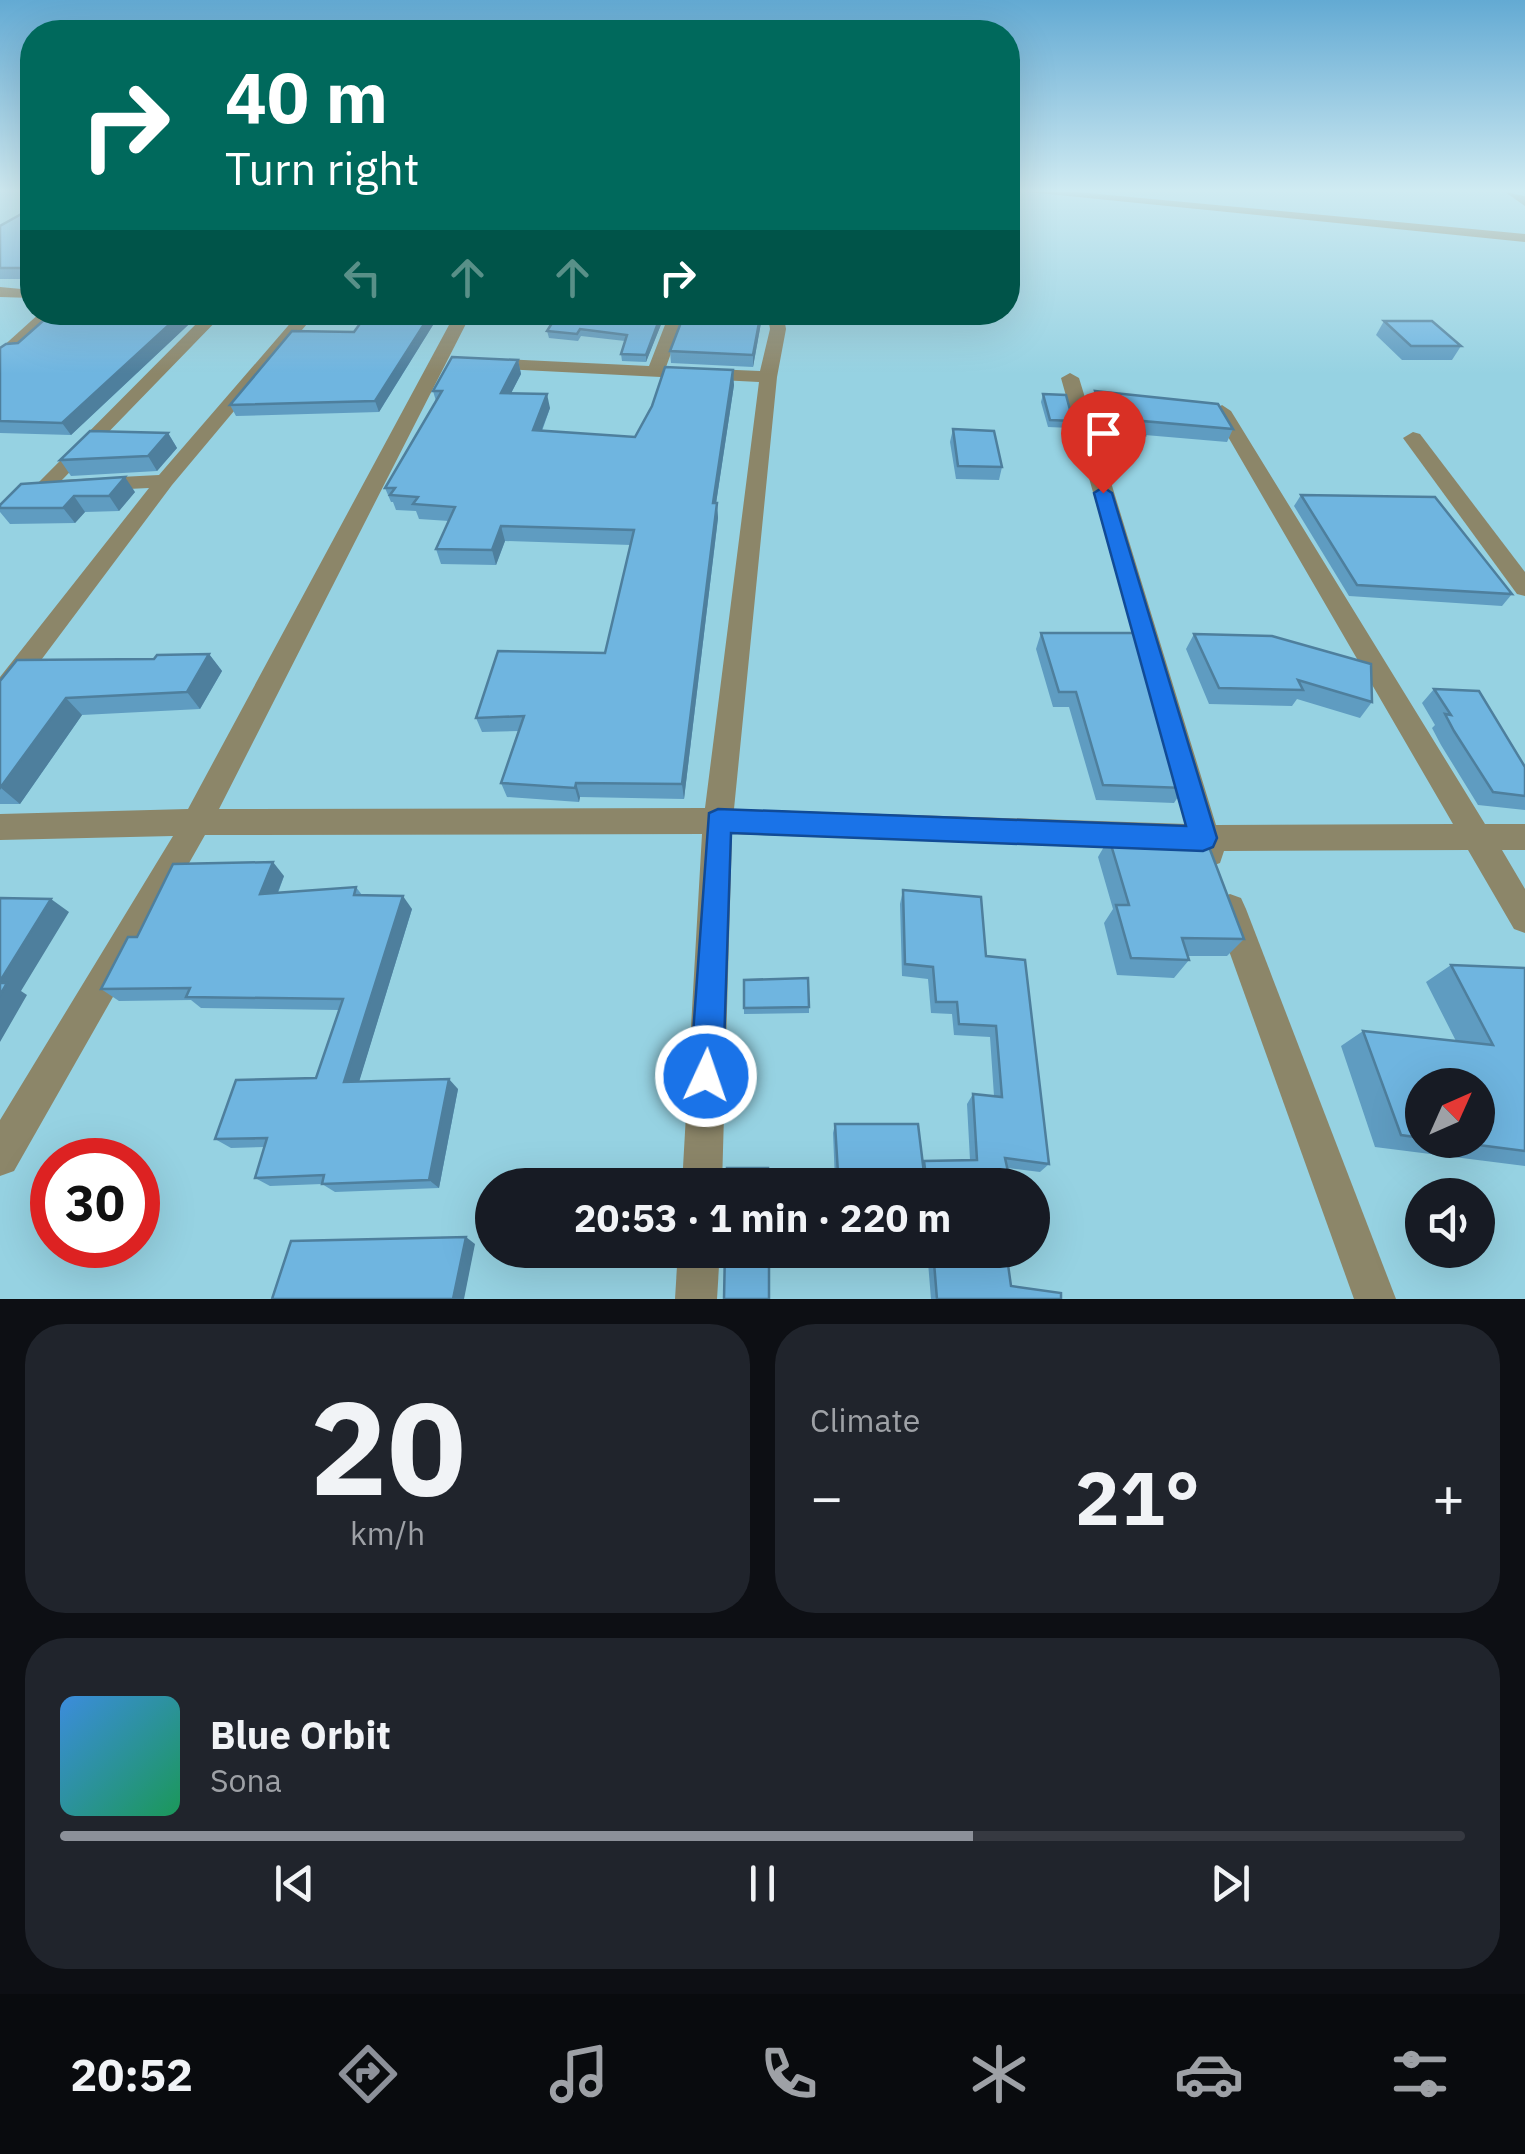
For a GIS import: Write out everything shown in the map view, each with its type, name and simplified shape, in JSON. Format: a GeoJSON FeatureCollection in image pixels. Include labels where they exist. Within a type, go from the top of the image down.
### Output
{"type":"FeatureCollection","features":[{"type":"Feature","properties":{"kind":"street"},"geometry":{"type":"LineString","coordinates":[[0,358],[37,325]]}},
{"type":"Feature","properties":{"kind":"street"},"geometry":{"type":"LineString","coordinates":[[166,482],[44,487],[204,325]]}},
{"type":"Feature","properties":{"kind":"street"},"geometry":{"type":"LineString","coordinates":[[0,696],[166,482],[298,325]]}},
{"type":"Feature","properties":{"kind":"street"},"geometry":{"type":"LineString","coordinates":[[0,1156],[198,822],[457,325]]}},
{"type":"Feature","properties":{"kind":"street"},"geometry":{"type":"LineString","coordinates":[[656,370],[673,325]]}},
{"type":"Feature","properties":{"kind":"street"},"geometry":{"type":"LineString","coordinates":[[703,1168],[718,821],[768,377],[777,325]]}},
{"type":"Feature","properties":{"kind":"street"},"geometry":{"type":"LineString","coordinates":[[438,362],[768,377]]}},
{"type":"Feature","properties":{"kind":"street"},"geometry":{"type":"LineString","coordinates":[[1070,378],[1203,838],[1375,1299]]}},
{"type":"Feature","properties":{"kind":"street"},"geometry":{"type":"LineString","coordinates":[[1222,411],[1525,918]]}},
{"type":"Feature","properties":{"kind":"street"},"geometry":{"type":"LineString","coordinates":[[1413,438],[1525,588]]}},
{"type":"Feature","properties":{"kind":"street"},"geometry":{"type":"LineString","coordinates":[[0,827],[198,822],[718,821],[1203,838],[1525,838]]}},
{"type":"Feature","properties":{"kind":"street"},"geometry":{"type":"LineString","coordinates":[[696,1299],[697,1268]]}},
{"type":"Feature","properties":{"kind":"building"},"geometry":{"type":"Polygon","coordinates":[[[0,253],[20,253],[20,268],[0,268],[0,253]]]}},
{"type":"Feature","properties":{"kind":"building"},"geometry":{"type":"Polygon","coordinates":[[[1384,321],[1432,321],[1461,346],[1411,346],[1384,321]]]}},
{"type":"Feature","properties":{"kind":"building"},"geometry":{"type":"Polygon","coordinates":[[[38,325],[169,325],[62,423],[0,421],[0,348],[18,343],[38,325]]]}},
{"type":"Feature","properties":{"kind":"building"},"geometry":{"type":"Polygon","coordinates":[[[359,325],[424,325],[375,401],[230,405],[292,331],[354,332],[359,325]]]}},
{"type":"Feature","properties":{"kind":"building"},"geometry":{"type":"Polygon","coordinates":[[[551,325],[657,325],[646,355],[621,354],[627,335],[580,329],[577,334],[547,331],[551,325]]]}},
{"type":"Feature","properties":{"kind":"building"},"geometry":{"type":"Polygon","coordinates":[[[680,325],[759,325],[753,355],[670,351],[680,325]]]}},
{"type":"Feature","properties":{"kind":"building"},"geometry":{"type":"Polygon","coordinates":[[[452,357],[518,360],[501,393],[547,394],[533,430],[635,437],[652,406],[665,367],[733,370],[713,503],[717,503],[682,784],[576,783],[575,788],[501,783],[524,716],[476,718],[498,651],[605,653],[634,530],[501,526],[492,550],[436,549],[455,507],[413,504],[418,497],[390,495],[395,488],[385,488],[442,391],[433,391],[452,357]]]}},
{"type":"Feature","properties":{"kind":"building"},"geometry":{"type":"Polygon","coordinates":[[[1095,391],[1218,404],[1233,429],[1142,421],[1145,435],[1107,431],[1095,391]]]}},
{"type":"Feature","properties":{"kind":"building"},"geometry":{"type":"Polygon","coordinates":[[[1043,394],[1066,395],[1073,421],[1050,420],[1043,394]]]}},
{"type":"Feature","properties":{"kind":"building"},"geometry":{"type":"Polygon","coordinates":[[[953,429],[994,431],[1002,467],[958,466],[953,429]]]}},
{"type":"Feature","properties":{"kind":"building"},"geometry":{"type":"Polygon","coordinates":[[[90,431],[168,433],[148,456],[60,460],[90,431]]]}},
{"type":"Feature","properties":{"kind":"building"},"geometry":{"type":"Polygon","coordinates":[[[125,477],[109,496],[74,496],[63,508],[0,508],[21,484],[125,477]]]}},
{"type":"Feature","properties":{"kind":"building"},"geometry":{"type":"Polygon","coordinates":[[[1301,495],[1435,497],[1512,594],[1357,585],[1301,495]]]}},
{"type":"Feature","properties":{"kind":"building"},"geometry":{"type":"Polygon","coordinates":[[[1041,633],[1137,633],[1184,788],[1103,785],[1076,692],[1059,692],[1041,633]]]}},
{"type":"Feature","properties":{"kind":"building"},"geometry":{"type":"Polygon","coordinates":[[[1194,634],[1272,636],[1371,664],[1372,702],[1298,680],[1303,690],[1219,688],[1194,634]]]}},
{"type":"Feature","properties":{"kind":"building"},"geometry":{"type":"Polygon","coordinates":[[[209,654],[187,692],[66,698],[0,788],[0,681],[17,660],[154,659],[157,655],[209,654]]]}},
{"type":"Feature","properties":{"kind":"building"},"geometry":{"type":"Polygon","coordinates":[[[1434,689],[1479,691],[1525,767],[1525,796],[1493,792],[1454,731],[1445,714],[1451,715],[1434,689]]]}},
{"type":"Feature","properties":{"kind":"building"},"geometry":{"type":"Polygon","coordinates":[[[1109,838],[1206,839],[1244,939],[1182,938],[1189,960],[1131,958],[1116,905],[1129,905],[1109,838]]]}},
{"type":"Feature","properties":{"kind":"building"},"geometry":{"type":"Polygon","coordinates":[[[273,862],[260,894],[356,887],[354,895],[403,896],[344,1082],[449,1079],[429,1180],[322,1184],[324,1175],[255,1178],[267,1138],[215,1139],[236,1080],[316,1078],[343,999],[186,997],[190,988],[101,989],[128,937],[137,937],[173,864],[273,862]]]}},
{"type":"Feature","properties":{"kind":"building"},"geometry":{"type":"Polygon","coordinates":[[[903,890],[981,897],[986,956],[1025,960],[1049,1164],[1005,1158],[1007,1168],[925,1168],[924,1161],[977,1160],[973,1094],[1002,1097],[996,1026],[959,1024],[957,1002],[936,1002],[933,967],[905,964],[903,890]]]}},
{"type":"Feature","properties":{"kind":"building"},"geometry":{"type":"Polygon","coordinates":[[[0,898],[51,899],[0,981],[0,898]]]}},
{"type":"Feature","properties":{"kind":"building"},"geometry":{"type":"Polygon","coordinates":[[[1451,965],[1525,968],[1525,1151],[1495,1147],[1495,1068],[1405,1068],[1405,1136],[1401,1135],[1363,1031],[1493,1045],[1451,965]]]}},
{"type":"Feature","properties":{"kind":"building"},"geometry":{"type":"Polygon","coordinates":[[[808,978],[809,1007],[744,1008],[744,980],[808,978]]]}},
{"type":"Feature","properties":{"kind":"building"},"geometry":{"type":"Polygon","coordinates":[[[835,1124],[918,1124],[923,1168],[838,1168],[835,1124]]]}},
{"type":"Feature","properties":{"kind":"building"},"geometry":{"type":"Polygon","coordinates":[[[466,1237],[453,1299],[272,1299],[291,1241],[466,1237]]]}},
{"type":"Feature","properties":{"kind":"building"},"geometry":{"type":"Polygon","coordinates":[[[725,1268],[769,1268],[769,1299],[724,1299],[725,1268]]]}},
{"type":"Feature","properties":{"kind":"building"},"geometry":{"type":"Polygon","coordinates":[[[934,1268],[1008,1268],[1011,1286],[1061,1293],[1061,1299],[937,1299],[934,1268]]]}},
{"type":"Feature","properties":{"kind":"route"},"geometry":{"type":"LineString","coordinates":[[706,1076],[718,821],[1203,838],[1103,493]]}}]}
